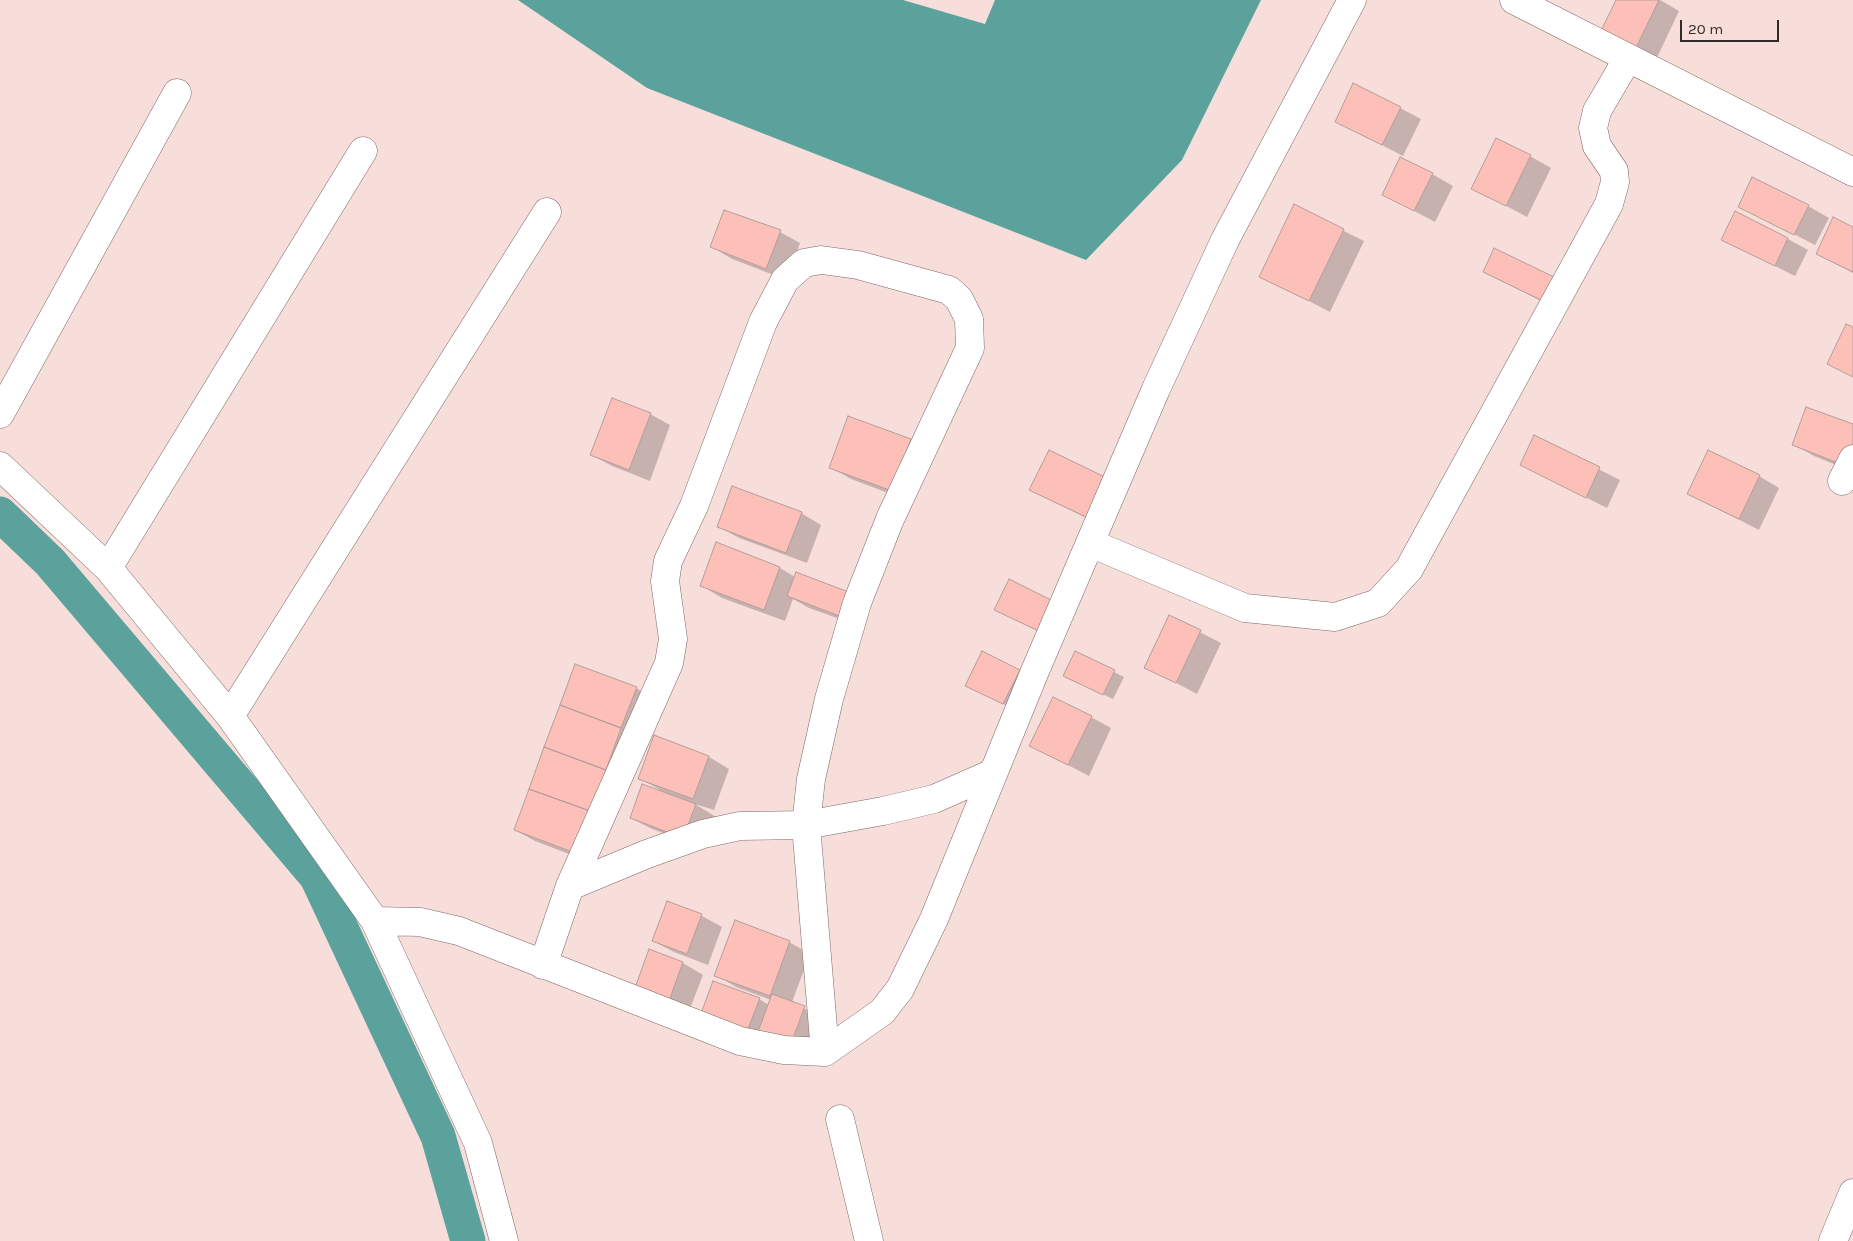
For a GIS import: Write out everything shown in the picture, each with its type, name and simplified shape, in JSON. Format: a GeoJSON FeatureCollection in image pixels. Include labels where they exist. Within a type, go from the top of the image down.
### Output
{"type":"FeatureCollection","features":[{"type":"Feature","properties":{"kind":"street"},"geometry":{"type":"LineString","coordinates":[[376,921],[420,922],[460,931],[740,1041],[784,1050],[825,1052],[882,1012],[900,989],[934,919],[993,773],[1156,389],[1225,240],[1352,0]]}},
{"type":"Feature","properties":{"kind":"street"},"geometry":{"type":"LineString","coordinates":[[1514,0],[1853,172]]}},
{"type":"Feature","properties":{"kind":"street"},"geometry":{"type":"LineString","coordinates":[[1090,543],[1245,608],[1335,617],[1378,602],[1409,569],[1609,204],[1615,182],[1614,171],[1597,146],[1593,128],[1597,111],[1628,58]]}},
{"type":"Feature","properties":{"kind":"street"},"geometry":{"type":"LineString","coordinates":[[0,414],[177,93]]}},
{"type":"Feature","properties":{"kind":"street"},"geometry":{"type":"LineString","coordinates":[[108,568],[363,151]]}},
{"type":"Feature","properties":{"kind":"street"},"geometry":{"type":"LineString","coordinates":[[230,716],[547,212]]}},
{"type":"Feature","properties":{"kind":"street"},"geometry":{"type":"LineString","coordinates":[[543,965],[570,886],[669,663],[673,639],[666,581],[668,561],[694,506],[763,322],[785,280],[804,263],[821,260],[858,265],[949,290],[959,299],[969,319],[970,348],[890,519],[857,603],[829,699],[811,779],[806,825],[825,1052]]}},
{"type":"Feature","properties":{"kind":"street"},"geometry":{"type":"LineString","coordinates":[[0,466],[108,568],[230,716],[376,921],[478,1143],[504,1241]]}},
{"type":"Feature","properties":{"kind":"street"},"geometry":{"type":"LineString","coordinates":[[570,886],[647,854],[703,834],[740,826],[806,825],[883,811],[934,798],[993,773]]}},
{"type":"Feature","properties":{"kind":"street"},"geometry":{"type":"LineString","coordinates":[[840,1119],[869,1241]]}},
{"type":"Feature","properties":{"kind":"street"},"geometry":{"type":"LineString","coordinates":[[1833,1241],[1853,1193]]}},
{"type":"Feature","properties":{"kind":"water"},"geometry":{"type":"Polygon","coordinates":[[[518,0],[903,0],[985,24],[995,0],[1261,0],[1182,160],[1086,260],[647,88],[518,0]]]}},
{"type":"Feature","properties":{"kind":"building"},"geometry":{"type":"Polygon","coordinates":[[[1616,0],[1659,0],[1633,54],[1598,37],[1616,0]]]}},
{"type":"Feature","properties":{"kind":"building"},"geometry":{"type":"Polygon","coordinates":[[[1353,83],[1401,107],[1382,145],[1335,122],[1353,83]]]}},
{"type":"Feature","properties":{"kind":"building"},"geometry":{"type":"Polygon","coordinates":[[[1496,138],[1531,155],[1506,206],[1471,189],[1496,138]]]}},
{"type":"Feature","properties":{"kind":"building"},"geometry":{"type":"Polygon","coordinates":[[[1400,157],[1433,173],[1414,211],[1382,195],[1400,157]]]}},
{"type":"Feature","properties":{"kind":"building"},"geometry":{"type":"Polygon","coordinates":[[[1752,177],[1809,205],[1794,235],[1738,207],[1752,177]]]}},
{"type":"Feature","properties":{"kind":"building"},"geometry":{"type":"Polygon","coordinates":[[[1294,204],[1344,229],[1309,301],[1259,277],[1294,204]]]}},
{"type":"Feature","properties":{"kind":"building"},"geometry":{"type":"Polygon","coordinates":[[[724,210],[781,230],[766,269],[710,247],[724,210]]]}},
{"type":"Feature","properties":{"kind":"building"},"geometry":{"type":"Polygon","coordinates":[[[1735,211],[1788,238],[1775,266],[1721,240],[1735,211]]]}},
{"type":"Feature","properties":{"kind":"building"},"geometry":{"type":"Polygon","coordinates":[[[1833,217],[1853,227],[1853,272],[1816,254],[1833,217]]]}},
{"type":"Feature","properties":{"kind":"building"},"geometry":{"type":"Polygon","coordinates":[[[1494,248],[1554,277],[1543,301],[1483,272],[1494,248]]]}},
{"type":"Feature","properties":{"kind":"building"},"geometry":{"type":"Polygon","coordinates":[[[1846,324],[1853,327],[1853,377],[1827,364],[1846,324]]]}},
{"type":"Feature","properties":{"kind":"building"},"geometry":{"type":"Polygon","coordinates":[[[612,398],[651,413],[629,470],[590,455],[612,398]]]}},
{"type":"Feature","properties":{"kind":"building"},"geometry":{"type":"Polygon","coordinates":[[[1806,407],[1853,424],[1853,447],[1846,466],[1792,445],[1806,407]]]}},
{"type":"Feature","properties":{"kind":"building"},"geometry":{"type":"Polygon","coordinates":[[[848,416],[911,439],[892,491],[829,468],[848,416]]]}},
{"type":"Feature","properties":{"kind":"building"},"geometry":{"type":"Polygon","coordinates":[[[1534,435],[1600,467],[1586,498],[1520,465],[1534,435]]]}},
{"type":"Feature","properties":{"kind":"building"},"geometry":{"type":"Polygon","coordinates":[[[1049,450],[1105,477],[1086,517],[1029,490],[1049,450]]]}},
{"type":"Feature","properties":{"kind":"building"},"geometry":{"type":"Polygon","coordinates":[[[1708,450],[1760,475],[1739,519],[1687,494],[1708,450]]]}},
{"type":"Feature","properties":{"kind":"building"},"geometry":{"type":"Polygon","coordinates":[[[732,486],[802,512],[786,553],[717,527],[732,486]]]}},
{"type":"Feature","properties":{"kind":"building"},"geometry":{"type":"Polygon","coordinates":[[[716,542],[780,567],[764,610],[700,586],[716,542]]]}},
{"type":"Feature","properties":{"kind":"building"},"geometry":{"type":"Polygon","coordinates":[[[796,572],[851,593],[842,617],[787,596],[796,572]]]}},
{"type":"Feature","properties":{"kind":"building"},"geometry":{"type":"Polygon","coordinates":[[[1009,579],[1055,602],[1041,632],[994,610],[1009,579]]]}},
{"type":"Feature","properties":{"kind":"building"},"geometry":{"type":"Polygon","coordinates":[[[1169,615],[1201,630],[1176,683],[1144,668],[1169,615]]]}},
{"type":"Feature","properties":{"kind":"building"},"geometry":{"type":"Polygon","coordinates":[[[982,651],[1020,670],[1003,704],[965,686],[982,651]]]}},
{"type":"Feature","properties":{"kind":"building"},"geometry":{"type":"Polygon","coordinates":[[[1075,651],[1115,670],[1103,695],[1063,676],[1075,651]]]}},
{"type":"Feature","properties":{"kind":"building"},"geometry":{"type":"Polygon","coordinates":[[[575,664],[637,687],[621,728],[560,705],[575,664]]]}},
{"type":"Feature","properties":{"kind":"building"},"geometry":{"type":"Polygon","coordinates":[[[1053,697],[1092,716],[1068,765],[1029,746],[1053,697]]]}},
{"type":"Feature","properties":{"kind":"building"},"geometry":{"type":"Polygon","coordinates":[[[560,705],[621,728],[606,770],[544,747],[560,705]]]}},
{"type":"Feature","properties":{"kind":"building"},"geometry":{"type":"Polygon","coordinates":[[[654,735],[709,756],[693,799],[638,779],[654,735]]]}},
{"type":"Feature","properties":{"kind":"building"},"geometry":{"type":"Polygon","coordinates":[[[544,747],[606,770],[590,811],[529,789],[544,747]]]}},
{"type":"Feature","properties":{"kind":"building"},"geometry":{"type":"Polygon","coordinates":[[[642,784],[696,804],[683,838],[630,818],[642,784]]]}},
{"type":"Feature","properties":{"kind":"building"},"geometry":{"type":"Polygon","coordinates":[[[529,789],[590,811],[575,853],[514,830],[529,789]]]}},
{"type":"Feature","properties":{"kind":"building"},"geometry":{"type":"Polygon","coordinates":[[[667,901],[702,914],[687,954],[652,941],[667,901]]]}},
{"type":"Feature","properties":{"kind":"building"},"geometry":{"type":"Polygon","coordinates":[[[735,920],[790,941],[770,996],[714,976],[735,920]]]}},
{"type":"Feature","properties":{"kind":"building"},"geometry":{"type":"Polygon","coordinates":[[[649,949],[683,962],[669,1001],[635,988],[649,949]]]}},
{"type":"Feature","properties":{"kind":"building"},"geometry":{"type":"Polygon","coordinates":[[[713,981],[760,998],[746,1034],[700,1016],[713,981]]]}},
{"type":"Feature","properties":{"kind":"building"},"geometry":{"type":"Polygon","coordinates":[[[772,994],[805,1006],[789,1049],[756,1037],[772,994]]]}},
{"type":"Feature","properties":{"kind":"waterway"},"geometry":{"type":"LineString","coordinates":[[0,514],[50,562],[317,877],[438,1136],[468,1241]]}}]}
